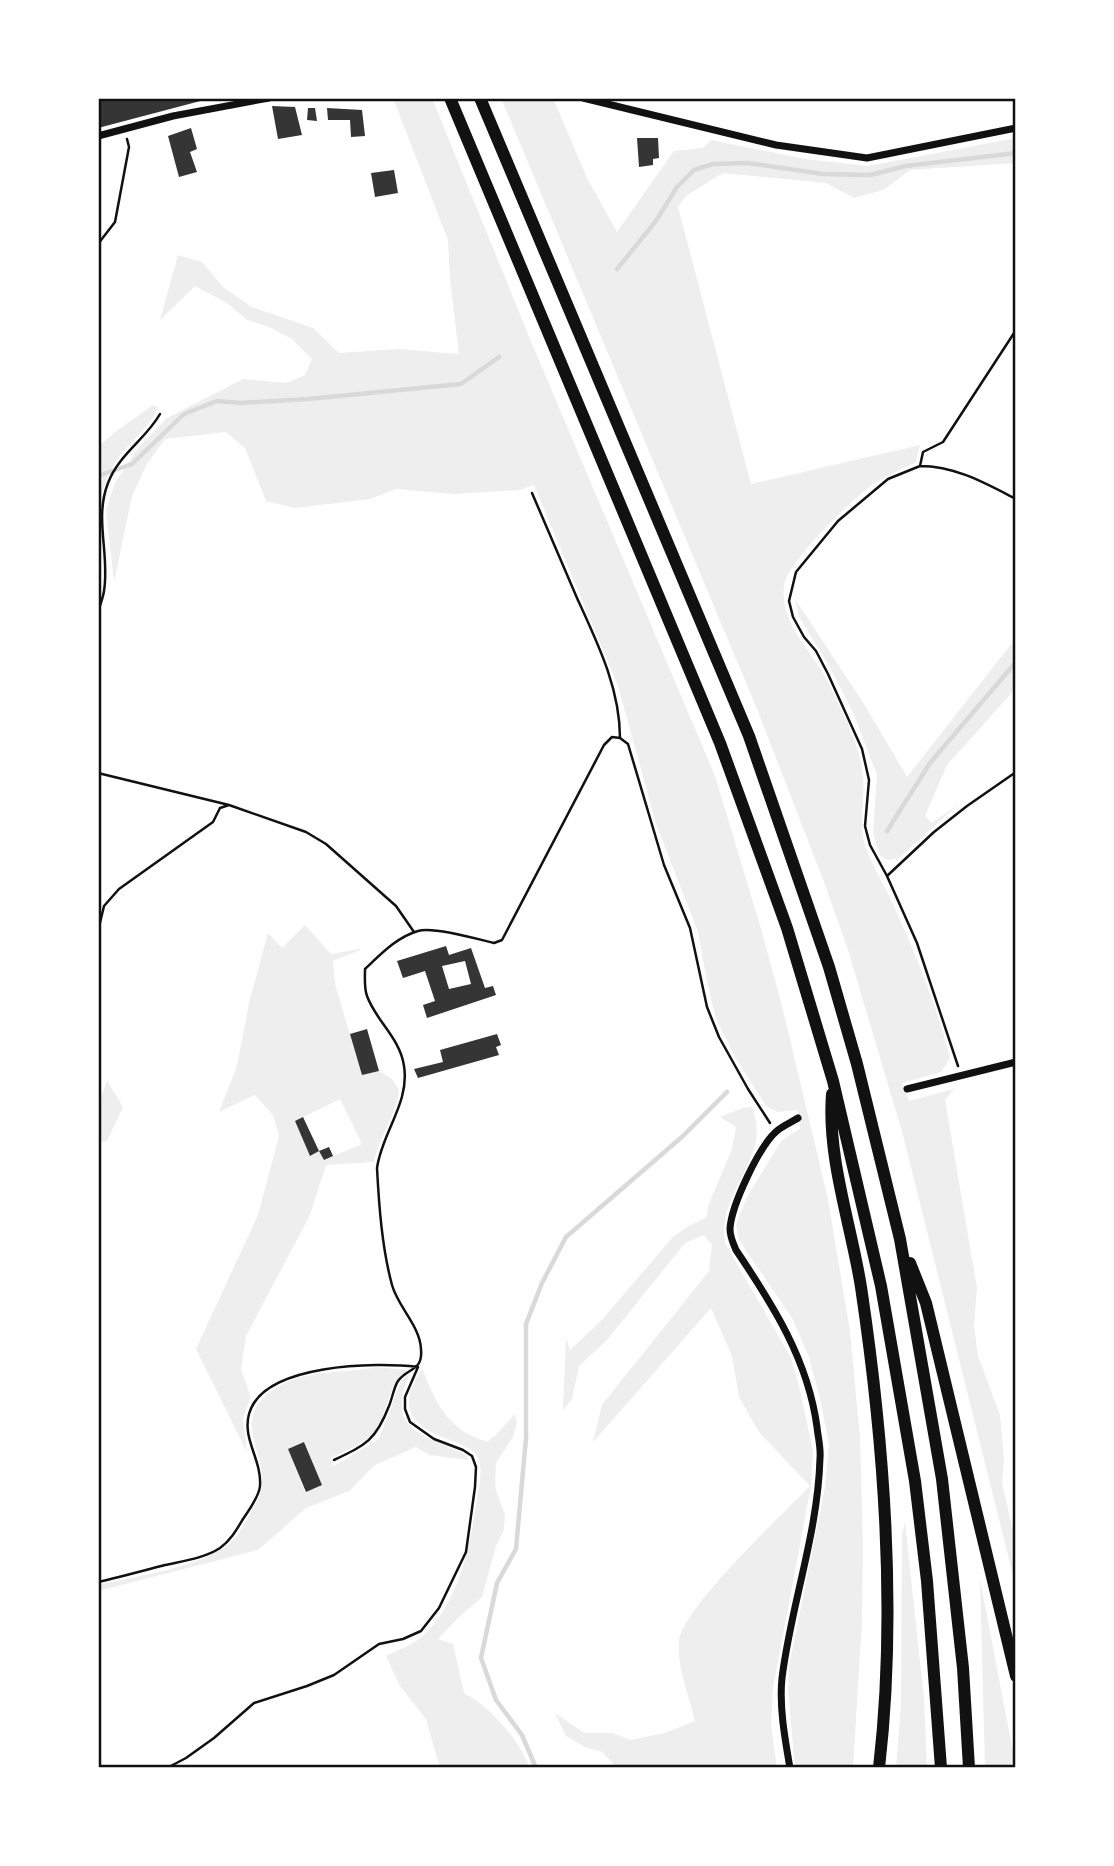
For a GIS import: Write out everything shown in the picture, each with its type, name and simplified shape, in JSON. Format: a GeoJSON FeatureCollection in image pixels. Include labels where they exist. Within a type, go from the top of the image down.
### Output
{"type":"FeatureCollection","features":[{"type":"Feature","properties":{"kind":"highway"},"geometry":{"type":"LineString","coordinates":[[450,98],[720,743],[787,928],[833,1081],[881,1286],[915,1481],[927,1581],[941,1768]]}},
{"type":"Feature","properties":{"kind":"highway"},"geometry":{"type":"LineString","coordinates":[[480,98],[749,736],[829,967],[860,1077],[900,1240],[943,1479],[963,1668],[969,1768]]}},
{"type":"Feature","properties":{"kind":"highway"},"geometry":{"type":"LineString","coordinates":[[833,1081],[830,1123],[861,1286],[880,1443],[886,1575],[886,1660],[879,1768]]}},
{"type":"Feature","properties":{"kind":"highway"},"geometry":{"type":"LineString","coordinates":[[900,1240],[926,1303],[1016,1676]]}},
{"type":"Feature","properties":{"kind":"street"},"geometry":{"type":"LineString","coordinates":[[98,136],[173,116],[270,98]]}},
{"type":"Feature","properties":{"kind":"street"},"geometry":{"type":"LineString","coordinates":[[583,98],[776,145],[867,158],[1016,128]]}},
{"type":"Feature","properties":{"kind":"street"},"geometry":{"type":"LineString","coordinates":[[907,1089],[1016,1062]]}},
{"type":"Feature","properties":{"kind":"street"},"geometry":{"type":"LineString","coordinates":[[790,1768],[784,1730],[782,1681],[817,1497],[820,1456],[812,1396],[801,1365],[787,1331],[736,1250],[730,1237],[730,1226],[740,1191],[758,1157],[777,1131],[798,1118]]}},
{"type":"Feature","properties":{"kind":"path"},"geometry":{"type":"LineString","coordinates":[[98,244],[116,222],[129,147],[125,129]]}},
{"type":"Feature","properties":{"kind":"path"},"geometry":{"type":"LineString","coordinates":[[920,466],[923,452],[943,442],[1016,330]]}},
{"type":"Feature","properties":{"kind":"path"},"geometry":{"type":"LineString","coordinates":[[98,612],[104,591],[105,562],[100,512],[108,482],[122,457],[155,423],[160,414]]}},
{"type":"Feature","properties":{"kind":"path"},"geometry":{"type":"LineString","coordinates":[[961,1076],[917,943],[870,845],[865,827],[869,780],[862,748],[828,674],[793,617],[789,601],[796,572],[838,521],[888,479],[920,466],[947,468],[1016,499]]}},
{"type":"Feature","properties":{"kind":"path"},"geometry":{"type":"LineString","coordinates":[[532,493],[596,640],[615,691],[620,737]]}},
{"type":"Feature","properties":{"kind":"path"},"geometry":{"type":"LineString","coordinates":[[167,1768],[214,1738],[254,1703],[334,1675],[379,1644],[403,1639],[421,1631],[439,1608],[466,1552],[476,1467],[472,1456],[434,1439],[410,1422],[405,1409],[405,1397],[418,1367],[421,1345],[392,1285],[377,1168],[379,1153],[403,1099],[405,1067],[400,1047],[377,1017],[365,993],[365,969],[385,950],[421,929],[494,943],[502,940],[604,745],[612,737],[620,737],[628,744],[664,865],[690,928],[707,1007],[719,1037],[748,1089],[777,1131]]}},
{"type":"Feature","properties":{"kind":"path"},"geometry":{"type":"LineString","coordinates":[[887,876],[945,823],[1016,772]]}},
{"type":"Feature","properties":{"kind":"path"},"geometry":{"type":"LineString","coordinates":[[98,773],[229,804],[306,832],[326,844],[396,906],[414,932]]}},
{"type":"Feature","properties":{"kind":"path"},"geometry":{"type":"LineString","coordinates":[[98,931],[104,906],[119,889],[213,822],[220,808],[229,804]]}},
{"type":"Feature","properties":{"kind":"path"},"geometry":{"type":"LineString","coordinates":[[98,1582],[200,1557],[220,1548],[233,1536],[260,1487],[247,1433],[249,1412],[258,1398],[271,1388],[291,1377],[320,1368],[370,1364],[418,1367]]}},
{"type":"Feature","properties":{"kind":"path"},"geometry":{"type":"LineString","coordinates":[[334,1460],[360,1448],[377,1434],[398,1380],[418,1367]]}},
{"type":"Feature","properties":{"kind":"shaded area"},"geometry":{"type":"Polygon","coordinates":[[[393,98],[432,98],[530,339],[715,776],[762,932],[828,1199],[850,1331],[860,1438],[863,1544],[862,1620],[853,1768],[795,1768],[788,1690],[789,1667],[825,1487],[829,1445],[809,1357],[792,1318],[739,1240],[736,1224],[747,1197],[782,1140],[800,1129],[797,1110],[777,1112],[766,1106],[735,1057],[716,1019],[698,932],[656,824],[618,686],[534,485],[520,490],[455,494],[396,489],[370,499],[295,508],[266,501],[245,448],[226,432],[165,439],[147,464],[132,496],[114,582],[106,510],[115,483],[137,449],[167,418],[243,379],[286,383],[305,375],[312,359],[292,339],[269,327],[247,320],[227,303],[195,286],[160,320],[178,255],[202,262],[224,288],[252,307],[313,328],[339,353],[399,349],[459,354],[448,240],[393,98]]]}},
{"type":"Feature","properties":{"kind":"shaded area"},"geometry":{"type":"Polygon","coordinates":[[[501,98],[553,98],[587,178],[617,232],[674,151],[703,148],[711,140],[805,159],[868,166],[1016,138],[1016,163],[910,170],[883,190],[854,198],[826,183],[723,173],[686,196],[678,207],[751,484],[920,445],[916,462],[868,488],[809,546],[788,575],[784,586],[784,600],[792,626],[823,672],[855,742],[862,766],[864,842],[917,960],[939,1018],[950,1058],[941,1072],[902,1083],[909,1101],[954,1089],[945,1100],[977,1288],[974,1326],[978,1356],[1000,1415],[1004,1457],[1002,1483],[1016,1544],[1016,1587],[903,1135],[848,950],[757,709],[501,98]]]}},
{"type":"Feature","properties":{"kind":"shaded area"},"geometry":{"type":"Polygon","coordinates":[[[153,405],[158,407],[151,420],[112,467],[98,510],[98,447],[153,405]]]}},
{"type":"Feature","properties":{"kind":"shaded area"},"geometry":{"type":"Polygon","coordinates":[[[795,599],[864,704],[907,777],[1016,638],[1016,688],[947,765],[925,816],[932,823],[960,803],[899,858],[888,860],[880,856],[873,833],[877,775],[854,715],[831,669],[799,617],[795,599]]]}},
{"type":"Feature","properties":{"kind":"shaded area"},"geometry":{"type":"Polygon","coordinates":[[[305,925],[331,954],[365,948],[333,961],[335,984],[362,1075],[379,1071],[391,1078],[399,1089],[395,1108],[374,1162],[326,1165],[310,1215],[246,1336],[241,1370],[251,1397],[243,1418],[247,1452],[196,1349],[258,1215],[279,1136],[273,1115],[255,1095],[219,1112],[237,1066],[249,1003],[268,933],[282,948],[305,925]],[[340,1099],[295,1121],[310,1156],[319,1151],[324,1160],[362,1144],[340,1099]]]}},
{"type":"Feature","properties":{"kind":"shaded area"},"geometry":{"type":"Polygon","coordinates":[[[107,1081],[123,1107],[107,1141],[98,1142],[98,1105],[107,1081]]]}},
{"type":"Feature","properties":{"kind":"shaded area"},"geometry":{"type":"Polygon","coordinates":[[[752,1107],[757,1126],[756,1143],[729,1206],[725,1243],[791,1358],[813,1451],[811,1486],[773,1688],[771,1726],[777,1768],[611,1768],[613,1763],[602,1752],[585,1747],[566,1736],[555,1713],[584,1733],[612,1733],[630,1740],[665,1733],[695,1721],[680,1662],[679,1642],[684,1627],[714,1585],[810,1486],[759,1432],[739,1397],[732,1356],[711,1308],[593,1442],[602,1405],[709,1271],[712,1245],[704,1235],[685,1243],[606,1341],[579,1366],[572,1399],[563,1410],[566,1338],[570,1350],[601,1321],[673,1237],[707,1217],[708,1206],[732,1149],[736,1127],[720,1117],[752,1107]]]}},
{"type":"Feature","properties":{"kind":"shaded area"},"geometry":{"type":"Polygon","coordinates":[[[377,1367],[407,1370],[395,1384],[373,1433],[359,1444],[330,1458],[334,1466],[379,1439],[401,1381],[410,1374],[403,1393],[402,1408],[405,1420],[424,1436],[467,1455],[468,1460],[429,1455],[416,1447],[375,1465],[349,1491],[306,1508],[258,1550],[98,1591],[98,1585],[184,1565],[229,1544],[243,1526],[262,1487],[252,1423],[259,1403],[271,1391],[299,1378],[377,1367]],[[305,1442],[288,1449],[305,1492],[322,1485],[305,1442]]]}},
{"type":"Feature","properties":{"kind":"shaded area"},"geometry":{"type":"Polygon","coordinates":[[[422,1368],[445,1414],[474,1437],[487,1442],[515,1414],[517,1423],[513,1437],[496,1463],[495,1487],[505,1515],[504,1530],[496,1546],[482,1597],[438,1639],[453,1644],[464,1693],[503,1725],[519,1746],[530,1768],[440,1768],[426,1719],[400,1686],[386,1656],[423,1636],[448,1603],[467,1551],[480,1483],[479,1461],[470,1449],[430,1432],[412,1415],[409,1397],[422,1368]]]}},
{"type":"Feature","properties":{"kind":"shaded area"},"geometry":{"type":"Polygon","coordinates":[[[905,1522],[924,1699],[927,1768],[896,1768],[901,1706],[902,1536],[905,1522]]]}},
{"type":"Feature","properties":{"kind":"shaded area"},"geometry":{"type":"Polygon","coordinates":[[[980,1579],[1016,1768],[985,1768],[980,1579]]]}},
{"type":"Feature","properties":{"kind":"building"},"geometry":{"type":"Polygon","coordinates":[[[98,98],[208,98],[208,99],[98,128],[98,98]]]}},
{"type":"Feature","properties":{"kind":"building"},"geometry":{"type":"Polygon","coordinates":[[[272,106],[295,107],[302,135],[278,139],[272,106]]]}},
{"type":"Feature","properties":{"kind":"building"},"geometry":{"type":"Polygon","coordinates":[[[308,108],[315,108],[317,121],[307,120],[308,108]]]}},
{"type":"Feature","properties":{"kind":"building"},"geometry":{"type":"Polygon","coordinates":[[[327,108],[362,110],[365,136],[351,137],[350,120],[328,120],[327,108]]]}},
{"type":"Feature","properties":{"kind":"building"},"geometry":{"type":"Polygon","coordinates":[[[191,128],[197,149],[190,152],[197,172],[179,177],[168,136],[191,128]]]}},
{"type":"Feature","properties":{"kind":"building"},"geometry":{"type":"Polygon","coordinates":[[[637,138],[658,138],[659,158],[653,159],[653,165],[639,167],[637,138]]]}},
{"type":"Feature","properties":{"kind":"building"},"geometry":{"type":"Polygon","coordinates":[[[394,170],[398,193],[375,197],[371,173],[394,170]]]}},
{"type":"Feature","properties":{"kind":"building"},"geometry":{"type":"Polygon","coordinates":[[[446,946],[449,955],[471,948],[485,988],[493,986],[496,995],[427,1018],[423,1005],[435,1001],[425,971],[403,978],[397,961],[446,946]],[[465,961],[442,966],[449,989],[471,984],[465,961]]]}},
{"type":"Feature","properties":{"kind":"building"},"geometry":{"type":"Polygon","coordinates":[[[367,1029],[379,1071],[362,1075],[350,1034],[367,1029]]]}},
{"type":"Feature","properties":{"kind":"building"},"geometry":{"type":"Polygon","coordinates":[[[497,1034],[501,1045],[496,1047],[499,1055],[418,1078],[414,1069],[443,1062],[440,1050],[497,1034]]]}},
{"type":"Feature","properties":{"kind":"building"},"geometry":{"type":"Polygon","coordinates":[[[303,1117],[319,1151],[310,1156],[295,1121],[303,1117]]]}},
{"type":"Feature","properties":{"kind":"building"},"geometry":{"type":"Polygon","coordinates":[[[329,1147],[333,1156],[324,1160],[319,1151],[329,1147]]]}},
{"type":"Feature","properties":{"kind":"building"},"geometry":{"type":"Polygon","coordinates":[[[304,1442],[322,1485],[306,1492],[288,1449],[304,1442]]]}},
{"type":"Feature","properties":{"kind":"waterway"},"geometry":{"type":"LineString","coordinates":[[617,269],[656,221],[677,187],[694,170],[713,164],[748,163],[823,174],[870,175],[906,166],[1016,153]]}},
{"type":"Feature","properties":{"kind":"waterway"},"geometry":{"type":"LineString","coordinates":[[98,476],[132,464],[184,414],[217,401],[240,403],[308,399],[461,384],[499,357]]}},
{"type":"Feature","properties":{"kind":"waterway"},"geometry":{"type":"LineString","coordinates":[[887,831],[930,763],[1016,662]]}},
{"type":"Feature","properties":{"kind":"waterway"},"geometry":{"type":"LineString","coordinates":[[536,1768],[522,1735],[496,1700],[481,1658],[497,1583],[516,1549],[526,1438],[526,1324],[542,1283],[566,1237],[683,1136],[727,1092]]}}]}
